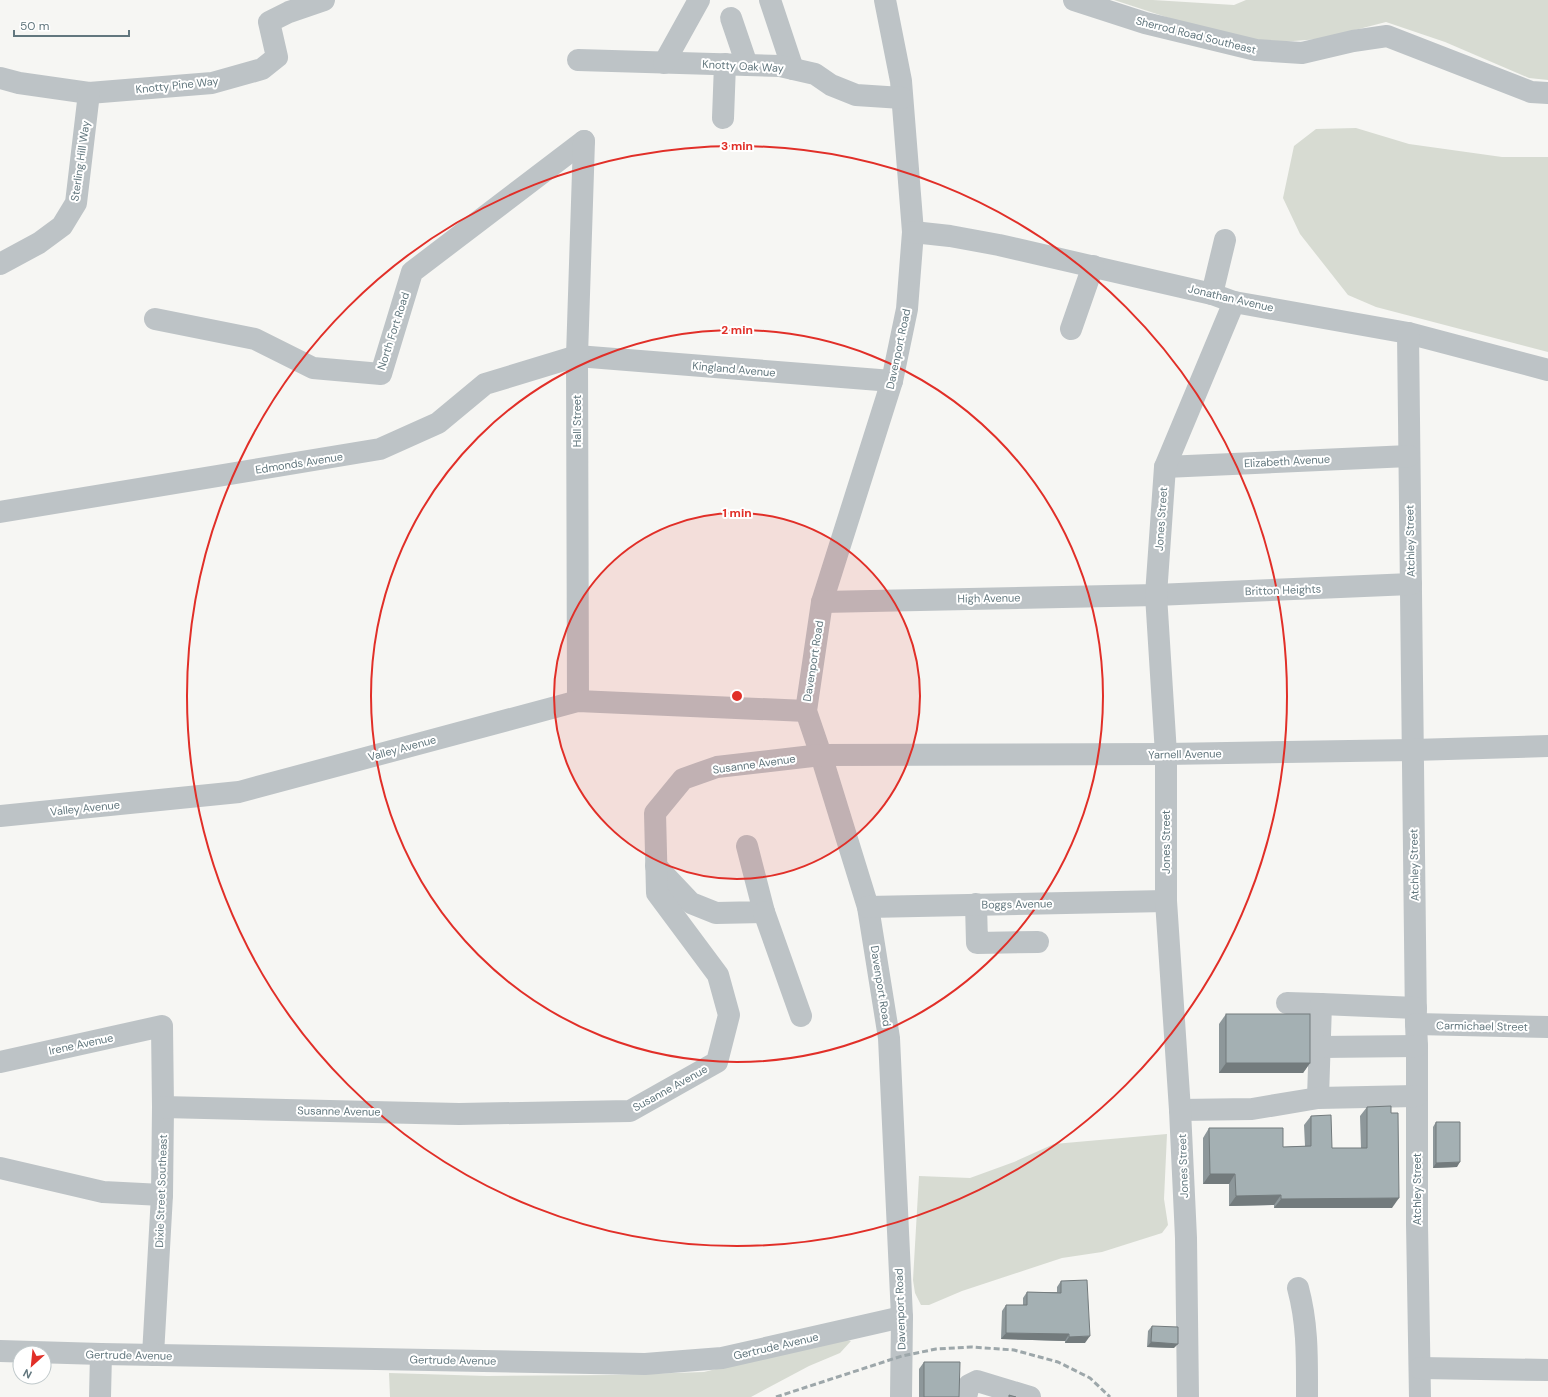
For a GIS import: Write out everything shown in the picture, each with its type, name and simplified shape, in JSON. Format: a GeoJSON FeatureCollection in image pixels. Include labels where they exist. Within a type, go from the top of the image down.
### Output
{"type":"FeatureCollection","features":[{"type":"Feature","properties":{"kind":"street","name":"Knotty Pine Way"},"geometry":{"type":"LineString","coordinates":[[0,78],[19,83],[88,93],[212,83],[262,69],[278,57],[268,22],[289,12],[324,0]]}},
{"type":"Feature","properties":{"kind":"street"},"geometry":{"type":"LineString","coordinates":[[664,63],[699,0]]}},
{"type":"Feature","properties":{"kind":"street"},"geometry":{"type":"LineString","coordinates":[[770,0],[793,69]]}},
{"type":"Feature","properties":{"kind":"street","name":"Davenport Road"},"geometry":{"type":"LineString","coordinates":[[885,0],[901,81],[913,232],[907,309],[892,381],[822,602],[806,711],[868,907],[889,1038],[902,1317],[901,1397]]}},
{"type":"Feature","properties":{"kind":"street","name":"Sherrod Road Southeast"},"geometry":{"type":"LineString","coordinates":[[1074,0],[1145,23],[1256,50],[1302,53],[1353,41],[1387,36],[1531,92],[1548,93]]}},
{"type":"Feature","properties":{"kind":"street"},"geometry":{"type":"LineString","coordinates":[[732,18],[747,65]]}},
{"type":"Feature","properties":{"kind":"street","name":"Knotty Oak Way"},"geometry":{"type":"LineString","coordinates":[[578,60],[780,66],[815,74],[831,85],[856,95],[902,98]]}},
{"type":"Feature","properties":{"kind":"street"},"geometry":{"type":"LineString","coordinates":[[723,118],[725,64]]}},
{"type":"Feature","properties":{"kind":"street","name":"Sterling Hill Way"},"geometry":{"type":"LineString","coordinates":[[0,264],[39,243],[62,226],[76,203],[88,93]]}},
{"type":"Feature","properties":{"kind":"street","name":"North Fort Road"},"geometry":{"type":"LineString","coordinates":[[155,319],[256,339],[312,368],[381,374],[412,272],[584,141]]}},
{"type":"Feature","properties":{"kind":"street","name":"Hall Street"},"geometry":{"type":"LineString","coordinates":[[578,701],[577,356],[584,141]]}},
{"type":"Feature","properties":{"kind":"street","name":"Jonathan Avenue"},"geometry":{"type":"LineString","coordinates":[[913,232],[950,236],[1094,266],[1212,294],[1234,302],[1408,333],[1548,370]]}},
{"type":"Feature","properties":{"kind":"street"},"geometry":{"type":"LineString","coordinates":[[1212,294],[1225,240]]}},
{"type":"Feature","properties":{"kind":"street"},"geometry":{"type":"LineString","coordinates":[[1071,329],[1094,266]]}},
{"type":"Feature","properties":{"kind":"street","name":"Jones Street"},"geometry":{"type":"LineString","coordinates":[[1188,1397],[1186,1238],[1180,1110],[1166,901],[1166,754],[1156,595],[1165,467],[1234,302]]}},
{"type":"Feature","properties":{"kind":"street","name":"Atchley Street"},"geometry":{"type":"LineString","coordinates":[[1408,333],[1420,1397]]}},
{"type":"Feature","properties":{"kind":"street","name":"Kingland Avenue"},"geometry":{"type":"LineString","coordinates":[[577,356],[892,381]]}},
{"type":"Feature","properties":{"kind":"street","name":"Edmonds Avenue"},"geometry":{"type":"LineString","coordinates":[[0,512],[380,449],[438,423],[485,384],[577,356]]}},
{"type":"Feature","properties":{"kind":"street","name":"Elizabeth Avenue"},"geometry":{"type":"LineString","coordinates":[[1165,467],[1409,456]]}},
{"type":"Feature","properties":{"kind":"street","name":"Britton Heights"},"geometry":{"type":"LineString","coordinates":[[1156,595],[1411,584]]}},
{"type":"Feature","properties":{"kind":"street","name":"High Avenue"},"geometry":{"type":"LineString","coordinates":[[822,602],[1156,595]]}},
{"type":"Feature","properties":{"kind":"street","name":"Valley Avenue"},"geometry":{"type":"LineString","coordinates":[[0,816],[239,792],[578,701],[806,711]]}},
{"type":"Feature","properties":{"kind":"street","name":"Yarnell Avenue"},"geometry":{"type":"LineString","coordinates":[[821,755],[1166,754],[1548,746]]}},
{"type":"Feature","properties":{"kind":"street","name":"Susanne Avenue"},"geometry":{"type":"LineString","coordinates":[[163,1107],[459,1114],[630,1111],[717,1062],[730,1015],[718,975],[657,894],[655,813],[683,779],[717,767],[821,755]]}},
{"type":"Feature","properties":{"kind":"street"},"geometry":{"type":"LineString","coordinates":[[747,846],[764,912],[801,1016]]}},
{"type":"Feature","properties":{"kind":"street"},"geometry":{"type":"LineString","coordinates":[[656,866],[691,902],[716,913],[764,912]]}},
{"type":"Feature","properties":{"kind":"street","name":"Boggs Avenue"},"geometry":{"type":"LineString","coordinates":[[868,907],[1166,901]]}},
{"type":"Feature","properties":{"kind":"street"},"geometry":{"type":"LineString","coordinates":[[976,904],[977,944],[1038,942]]}},
{"type":"Feature","properties":{"kind":"street","name":"Carmichael Street"},"geometry":{"type":"LineString","coordinates":[[1287,1003],[1321,1004],[1416,1016],[1548,1027]]}},
{"type":"Feature","properties":{"kind":"street"},"geometry":{"type":"LineString","coordinates":[[1318,1098],[1321,1047],[1321,1004]]}},
{"type":"Feature","properties":{"kind":"street","name":"Dixie Street Southeast"},"geometry":{"type":"LineString","coordinates":[[154,1355],[162,1195],[162,1026]]}},
{"type":"Feature","properties":{"kind":"street","name":"Irene Avenue"},"geometry":{"type":"LineString","coordinates":[[0,1062],[162,1026]]}},
{"type":"Feature","properties":{"kind":"street"},"geometry":{"type":"LineString","coordinates":[[1321,1047],[1417,1046]]}},
{"type":"Feature","properties":{"kind":"street"},"geometry":{"type":"LineString","coordinates":[[1180,1110],[1252,1109],[1318,1098],[1416,1096]]}},
{"type":"Feature","properties":{"kind":"street"},"geometry":{"type":"LineString","coordinates":[[0,1168],[103,1192],[162,1195]]}},
{"type":"Feature","properties":{"kind":"street"},"geometry":{"type":"LineString","coordinates":[[1298,1288],[1304,1310],[1307,1348],[1308,1397]]}},
{"type":"Feature","properties":{"kind":"street","name":"Gertrude Avenue"},"geometry":{"type":"LineString","coordinates":[[0,1351],[645,1364],[722,1358],[902,1317]]}},
{"type":"Feature","properties":{"kind":"street"},"geometry":{"type":"LineString","coordinates":[[100,1397],[101,1354]]}},
{"type":"Feature","properties":{"kind":"street"},"geometry":{"type":"LineString","coordinates":[[1420,1368],[1548,1370]]}},
{"type":"Feature","properties":{"kind":"street"},"geometry":{"type":"LineString","coordinates":[[966,1397],[969,1385],[977,1381],[1030,1397]]}},
{"type":"Feature","properties":{"kind":"shaded area"},"geometry":{"type":"Polygon","coordinates":[[[1114,0],[1153,0],[1234,5],[1246,0],[1548,0],[1548,80],[1529,78],[1445,42],[1386,22],[1320,39],[1265,43],[1212,32],[1114,0]]]}},
{"type":"Feature","properties":{"kind":"shaded area"},"geometry":{"type":"Polygon","coordinates":[[[1356,128],[1409,144],[1502,157],[1548,157],[1548,352],[1376,307],[1348,295],[1300,234],[1283,198],[1294,146],[1316,129],[1356,128]]]}},
{"type":"Feature","properties":{"kind":"shaded area"},"geometry":{"type":"Polygon","coordinates":[[[1167,1134],[1164,1199],[1168,1225],[1162,1233],[1102,1252],[1062,1258],[962,1291],[929,1305],[921,1305],[915,1293],[913,1280],[919,1176],[970,1178],[1014,1162],[1054,1144],[1167,1134]]]}},
{"type":"Feature","properties":{"kind":"shaded area"},"geometry":{"type":"Polygon","coordinates":[[[839,1338],[851,1341],[840,1353],[809,1366],[751,1397],[390,1397],[389,1373],[487,1376],[613,1375],[704,1372],[839,1338]]]}},
{"type":"Feature","properties":{"kind":"building"},"geometry":{"type":"Polygon","coordinates":[[[1226,1014],[1310,1014],[1310,1063],[1226,1063],[1226,1014]]]}},
{"type":"Feature","properties":{"kind":"building"},"geometry":{"type":"Polygon","coordinates":[[[1391,1106],[1391,1113],[1398,1113],[1399,1198],[1281,1199],[1281,1195],[1236,1196],[1235,1174],[1210,1174],[1209,1128],[1283,1128],[1283,1147],[1311,1146],[1311,1116],[1331,1115],[1332,1148],[1367,1148],[1367,1107],[1391,1106]]]}},
{"type":"Feature","properties":{"kind":"building"},"geometry":{"type":"Polygon","coordinates":[[[1436,1122],[1460,1122],[1460,1162],[1436,1163],[1436,1122]]]}},
{"type":"Feature","properties":{"kind":"building"},"geometry":{"type":"Polygon","coordinates":[[[1087,1280],[1090,1336],[1069,1337],[1069,1334],[1006,1333],[1006,1305],[1027,1305],[1027,1292],[1061,1293],[1061,1281],[1087,1280]]]}},
{"type":"Feature","properties":{"kind":"building"},"geometry":{"type":"Polygon","coordinates":[[[1152,1326],[1178,1327],[1178,1344],[1151,1342],[1152,1326]]]}},
{"type":"Feature","properties":{"kind":"building"},"geometry":{"type":"Polygon","coordinates":[[[924,1362],[960,1362],[959,1397],[924,1397],[924,1362]]]}},
{"type":"Feature","properties":{"kind":"railway"},"geometry":{"type":"LineString","coordinates":[[776,1397],[902,1356],[936,1349],[971,1347],[1014,1350],[1058,1362],[1090,1378],[1110,1397]]}}]}
